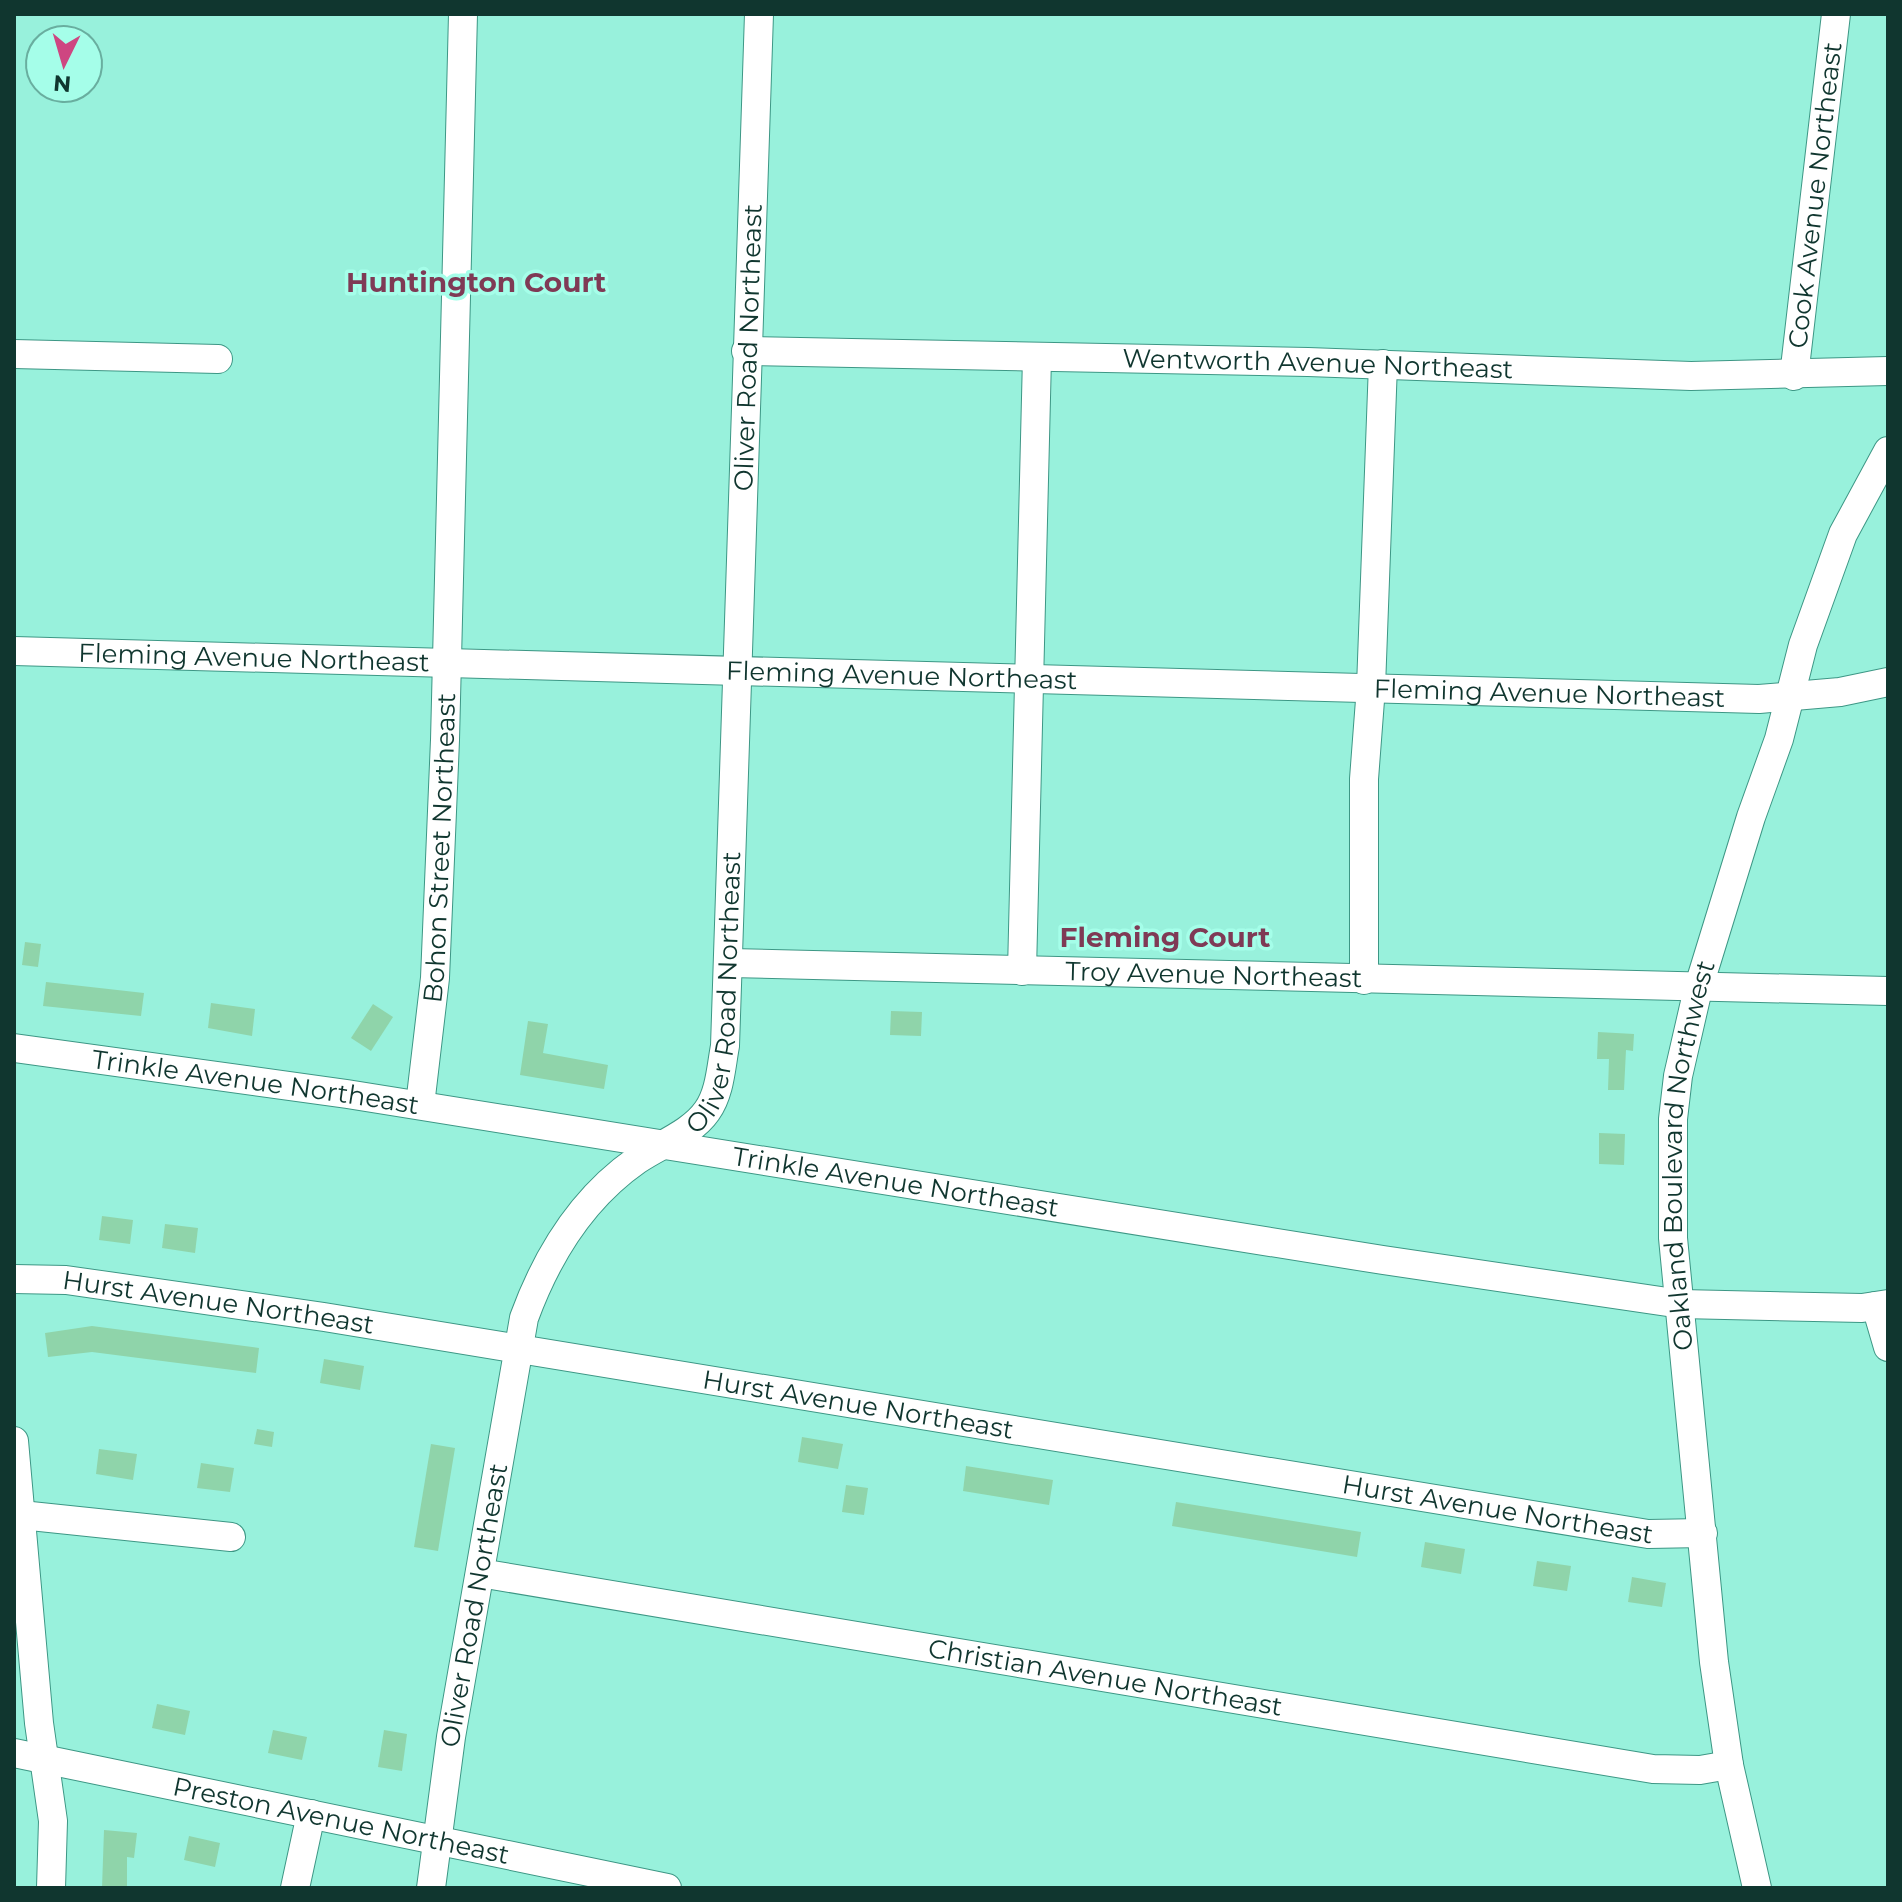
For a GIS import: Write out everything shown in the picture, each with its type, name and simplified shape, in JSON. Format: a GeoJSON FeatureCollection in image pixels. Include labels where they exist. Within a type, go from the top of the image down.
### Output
{"type":"FeatureCollection","features":[{"type":"Feature","properties":{"kind":"street","name":"Bohon Street Northeast"},"geometry":{"type":"LineString","coordinates":[[420,1105],[435,978],[463,14]]}},
{"type":"Feature","properties":{"kind":"street","name":"Oliver Road Northeast"},"geometry":{"type":"LineString","coordinates":[[431,1888],[517,1349],[537,1282],[566,1230],[632,1163],[697,1123],[712,1104],[725,1046],[759,14]]}},
{"type":"Feature","properties":{"kind":"street","name":"Cook Avenue Northeast"},"geometry":{"type":"LineString","coordinates":[[1794,376],[1836,14]]}},
{"type":"Feature","properties":{"kind":"street","name":"Wentworth Avenue Northeast"},"geometry":{"type":"LineString","coordinates":[[746,351],[1383,364],[1691,376],[1794,376],[1888,371]]}},
{"type":"Feature","properties":{"kind":"street"},"geometry":{"type":"LineString","coordinates":[[14,354],[218,359]]}},
{"type":"Feature","properties":{"kind":"street"},"geometry":{"type":"LineString","coordinates":[[1022,971],[1037,357]]}},
{"type":"Feature","properties":{"kind":"street"},"geometry":{"type":"LineString","coordinates":[[1364,980],[1362,859],[1383,364]]}},
{"type":"Feature","properties":{"kind":"street","name":"Oakland Boulevard Northwest"},"geometry":{"type":"LineString","coordinates":[[1757,1888],[1729,1765],[1718,1693],[1673,1238],[1673,1119],[1678,1076],[1698,989],[1790,699],[1803,645],[1843,534],[1888,451]]}},
{"type":"Feature","properties":{"kind":"street","name":"Fleming Avenue Northeast"},"geometry":{"type":"LineString","coordinates":[[14,651],[1790,699],[1888,682]]}},
{"type":"Feature","properties":{"kind":"street","name":"Troy Avenue Northeast"},"geometry":{"type":"LineString","coordinates":[[730,963],[1698,989],[1888,991]]}},
{"type":"Feature","properties":{"kind":"street","name":"Trinkle Avenue Northeast"},"geometry":{"type":"LineString","coordinates":[[14,1048],[420,1105],[1383,1260],[1681,1304],[1731,1308],[1882,1305]]}},
{"type":"Feature","properties":{"kind":"street","name":"Hurst Avenue Northeast"},"geometry":{"type":"LineString","coordinates":[[14,1279],[97,1285],[517,1349],[1648,1534],[1703,1533]]}},
{"type":"Feature","properties":{"kind":"street"},"geometry":{"type":"LineString","coordinates":[[1882,1305],[1888,1347]]}},
{"type":"Feature","properties":{"kind":"street"},"geometry":{"type":"LineString","coordinates":[[14,1441],[44,1759],[53,1821],[51,1888]]}},
{"type":"Feature","properties":{"kind":"street"},"geometry":{"type":"LineString","coordinates":[[21,1515],[231,1537]]}},
{"type":"Feature","properties":{"kind":"street","name":"Christian Avenue Northeast"},"geometry":{"type":"LineString","coordinates":[[480,1573],[1653,1769],[1700,1770],[1729,1765]]}},
{"type":"Feature","properties":{"kind":"street","name":"Preston Avenue Northeast"},"geometry":{"type":"LineString","coordinates":[[14,1753],[667,1888]]}},
{"type":"Feature","properties":{"kind":"street"},"geometry":{"type":"LineString","coordinates":[[295,1888],[311,1814]]}},
{"type":"Feature","properties":{"kind":"building"},"geometry":{"type":"Polygon","coordinates":[[[25,942],[41,944],[38,967],[22,965],[25,942]]]}},
{"type":"Feature","properties":{"kind":"building"},"geometry":{"type":"Polygon","coordinates":[[[46,982],[144,993],[141,1016],[43,1006],[46,982]]]}},
{"type":"Feature","properties":{"kind":"building"},"geometry":{"type":"Polygon","coordinates":[[[211,1003],[255,1009],[252,1036],[208,1028],[211,1003]]]}},
{"type":"Feature","properties":{"kind":"building"},"geometry":{"type":"Polygon","coordinates":[[[373,1004],[393,1017],[371,1051],[351,1038],[373,1004]]]}},
{"type":"Feature","properties":{"kind":"building"},"geometry":{"type":"Polygon","coordinates":[[[891,1011],[922,1012],[921,1036],[890,1035],[891,1011]]]}},
{"type":"Feature","properties":{"kind":"building"},"geometry":{"type":"Polygon","coordinates":[[[528,1021],[548,1024],[543,1053],[608,1065],[604,1089],[520,1075],[528,1021]]]}},
{"type":"Feature","properties":{"kind":"building"},"geometry":{"type":"Polygon","coordinates":[[[1598,1032],[1634,1034],[1633,1051],[1626,1050],[1624,1090],[1608,1090],[1609,1059],[1597,1059],[1598,1032]]]}},
{"type":"Feature","properties":{"kind":"building"},"geometry":{"type":"Polygon","coordinates":[[[1599,1133],[1625,1134],[1624,1165],[1599,1164],[1599,1133]]]}},
{"type":"Feature","properties":{"kind":"building"},"geometry":{"type":"Polygon","coordinates":[[[102,1216],[133,1220],[130,1244],[99,1240],[102,1216]]]}},
{"type":"Feature","properties":{"kind":"building"},"geometry":{"type":"Polygon","coordinates":[[[165,1224],[198,1228],[195,1253],[162,1248],[165,1224]]]}},
{"type":"Feature","properties":{"kind":"building"},"geometry":{"type":"Polygon","coordinates":[[[92,1326],[259,1348],[256,1373],[92,1352],[48,1357],[45,1333],[92,1326]]]}},
{"type":"Feature","properties":{"kind":"building"},"geometry":{"type":"Polygon","coordinates":[[[324,1359],[364,1366],[360,1390],[320,1383],[324,1359]]]}},
{"type":"Feature","properties":{"kind":"building"},"geometry":{"type":"Polygon","coordinates":[[[257,1429],[274,1432],[272,1447],[254,1444],[257,1429]]]}},
{"type":"Feature","properties":{"kind":"building"},"geometry":{"type":"Polygon","coordinates":[[[802,1437],[843,1444],[838,1469],[798,1462],[802,1437]]]}},
{"type":"Feature","properties":{"kind":"building"},"geometry":{"type":"Polygon","coordinates":[[[431,1444],[455,1448],[438,1551],[414,1547],[431,1444]]]}},
{"type":"Feature","properties":{"kind":"building"},"geometry":{"type":"Polygon","coordinates":[[[99,1449],[137,1454],[133,1480],[96,1474],[99,1449]]]}},
{"type":"Feature","properties":{"kind":"building"},"geometry":{"type":"Polygon","coordinates":[[[201,1463],[234,1468],[230,1492],[197,1488],[201,1463]]]}},
{"type":"Feature","properties":{"kind":"building"},"geometry":{"type":"Polygon","coordinates":[[[966,1466],[1053,1480],[1049,1505],[963,1491],[966,1466]]]}},
{"type":"Feature","properties":{"kind":"building"},"geometry":{"type":"Polygon","coordinates":[[[846,1485],[868,1488],[864,1515],[842,1512],[846,1485]]]}},
{"type":"Feature","properties":{"kind":"building"},"geometry":{"type":"Polygon","coordinates":[[[1176,1502],[1361,1532],[1357,1557],[1172,1526],[1176,1502]]]}},
{"type":"Feature","properties":{"kind":"building"},"geometry":{"type":"Polygon","coordinates":[[[1425,1542],[1465,1549],[1461,1574],[1421,1567],[1425,1542]]]}},
{"type":"Feature","properties":{"kind":"building"},"geometry":{"type":"Polygon","coordinates":[[[1537,1561],[1571,1566],[1567,1591],[1533,1586],[1537,1561]]]}},
{"type":"Feature","properties":{"kind":"building"},"geometry":{"type":"Polygon","coordinates":[[[1632,1577],[1666,1583],[1662,1607],[1628,1602],[1632,1577]]]}},
{"type":"Feature","properties":{"kind":"building"},"geometry":{"type":"Polygon","coordinates":[[[157,1704],[190,1711],[185,1735],[152,1728],[157,1704]]]}},
{"type":"Feature","properties":{"kind":"building"},"geometry":{"type":"Polygon","coordinates":[[[273,1730],[307,1737],[302,1760],[268,1753],[273,1730]]]}},
{"type":"Feature","properties":{"kind":"building"},"geometry":{"type":"Polygon","coordinates":[[[384,1730],[407,1734],[402,1771],[378,1767],[384,1730]]]}},
{"type":"Feature","properties":{"kind":"building"},"geometry":{"type":"Polygon","coordinates":[[[104,1830],[137,1833],[134,1858],[127,1857],[127,1888],[102,1888],[104,1830]]]}},
{"type":"Feature","properties":{"kind":"building"},"geometry":{"type":"Polygon","coordinates":[[[189,1836],[220,1843],[215,1867],[184,1860],[189,1836]]]}},
{"type":"Feature","properties":{"kind":"district","name":"Huntington Court"},"geometry":{"type":"Point","coordinates":[476,282]}},
{"type":"Feature","properties":{"kind":"district","name":"Fleming Court"},"geometry":{"type":"Point","coordinates":[1165,937]}}]}
